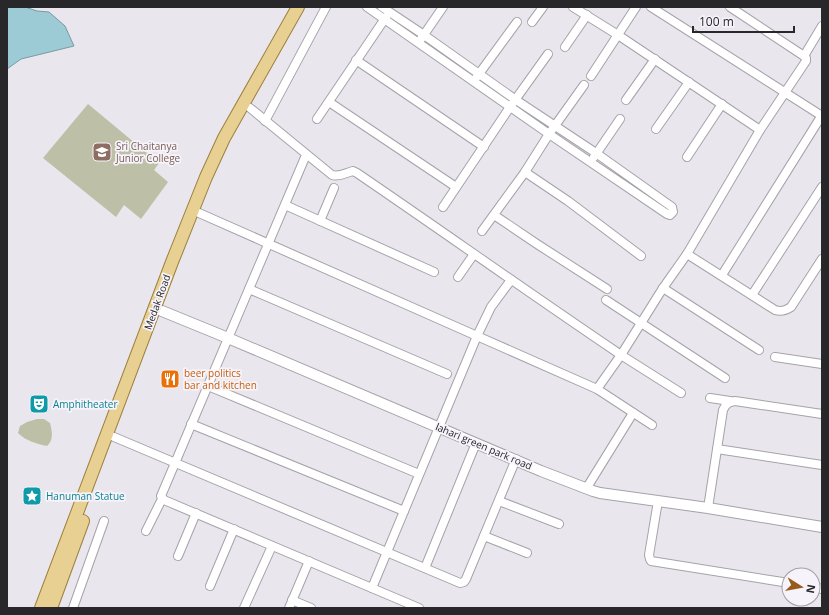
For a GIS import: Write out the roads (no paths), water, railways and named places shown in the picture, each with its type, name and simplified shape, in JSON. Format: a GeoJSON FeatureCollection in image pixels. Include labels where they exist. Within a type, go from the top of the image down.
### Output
{"type":"FeatureCollection","features":[{"type":"Feature","properties":{"kind":"main road","name":"Medak Road"},"geometry":{"type":"LineString","coordinates":[[41,608],[172,262],[206,177],[224,138],[298,7]]}},
{"type":"Feature","properties":{"kind":"main road","name":"Medak Road"},"geometry":{"type":"LineString","coordinates":[[51,608],[199,213],[231,142],[306,7]]}},
{"type":"Feature","properties":{"kind":"street"},"geometry":{"type":"LineString","coordinates":[[265,121],[326,7]]}},
{"type":"Feature","properties":{"kind":"street"},"geometry":{"type":"LineString","coordinates":[[367,7],[380,9],[389,13],[424,35],[480,75],[513,104],[549,134],[666,214],[670,215],[673,212],[672,207],[596,153],[554,126],[513,104],[473,81],[384,20],[380,9]]}},
{"type":"Feature","properties":{"kind":"street"},"geometry":{"type":"LineString","coordinates":[[418,43],[443,7]]}},
{"type":"Feature","properties":{"kind":"street"},"geometry":{"type":"LineString","coordinates":[[532,22],[542,7]]}},
{"type":"Feature","properties":{"kind":"street"},"geometry":{"type":"LineString","coordinates":[[573,7],[618,34],[760,130]]}},
{"type":"Feature","properties":{"kind":"street"},"geometry":{"type":"LineString","coordinates":[[591,76],[636,7]]}},
{"type":"Feature","properties":{"kind":"street"},"geometry":{"type":"LineString","coordinates":[[651,7],[822,115],[722,275]]}},
{"type":"Feature","properties":{"kind":"street"},"geometry":{"type":"LineString","coordinates":[[597,389],[687,254],[760,130],[806,61],[804,56],[730,7]]}},
{"type":"Feature","properties":{"kind":"street"},"geometry":{"type":"LineString","coordinates":[[317,119],[389,13]]}},
{"type":"Feature","properties":{"kind":"street"},"geometry":{"type":"LineString","coordinates":[[565,47],[587,15]]}},
{"type":"Feature","properties":{"kind":"street"},"geometry":{"type":"LineString","coordinates":[[473,81],[480,75],[517,22]]}},
{"type":"Feature","properties":{"kind":"street"},"geometry":{"type":"LineString","coordinates":[[804,56],[822,26]]}},
{"type":"Feature","properties":{"kind":"street"},"geometry":{"type":"LineString","coordinates":[[444,207],[456,187],[548,54]]}},
{"type":"Feature","properties":{"kind":"street"},"geometry":{"type":"LineString","coordinates":[[626,100],[655,59]]}},
{"type":"Feature","properties":{"kind":"street"},"geometry":{"type":"LineString","coordinates":[[356,60],[484,147]]}},
{"type":"Feature","properties":{"kind":"street"},"geometry":{"type":"LineString","coordinates":[[656,129],[689,82]]}},
{"type":"Feature","properties":{"kind":"street"},"geometry":{"type":"LineString","coordinates":[[482,231],[525,172],[554,126],[584,85]]}},
{"type":"Feature","properties":{"kind":"street"},"geometry":{"type":"LineString","coordinates":[[329,102],[456,187]]}},
{"type":"Feature","properties":{"kind":"street"},"geometry":{"type":"LineString","coordinates":[[687,157],[722,104]]}},
{"type":"Feature","properties":{"kind":"street"},"geometry":{"type":"LineString","coordinates":[[250,108],[332,175],[341,176],[353,171],[357,173],[621,355],[681,393]]}},
{"type":"Feature","properties":{"kind":"street"},"geometry":{"type":"LineString","coordinates":[[591,163],[596,153],[620,119]]}},
{"type":"Feature","properties":{"kind":"street"},"geometry":{"type":"LineString","coordinates":[[146,531],[162,499],[162,493],[306,155]]}},
{"type":"Feature","properties":{"kind":"street"},"geometry":{"type":"LineString","coordinates":[[525,172],[568,201],[641,256]]}},
{"type":"Feature","properties":{"kind":"street"},"geometry":{"type":"LineString","coordinates":[[752,295],[822,187]]}},
{"type":"Feature","properties":{"kind":"street"},"geometry":{"type":"LineString","coordinates":[[320,220],[334,188]]}},
{"type":"Feature","properties":{"kind":"street"},"geometry":{"type":"LineString","coordinates":[[285,205],[434,272]]}},
{"type":"Feature","properties":{"kind":"street"},"geometry":{"type":"LineString","coordinates":[[199,213],[597,389],[652,425]]}},
{"type":"Feature","properties":{"kind":"street"},"geometry":{"type":"LineString","coordinates":[[494,215],[607,289]]}},
{"type":"Feature","properties":{"kind":"street"},"geometry":{"type":"LineString","coordinates":[[458,277],[474,254]]}},
{"type":"Feature","properties":{"kind":"street"},"geometry":{"type":"LineString","coordinates":[[687,254],[775,310],[781,312],[791,307],[822,259]]}},
{"type":"Feature","properties":{"kind":"street"},"geometry":{"type":"LineString","coordinates":[[372,588],[477,336],[491,307],[511,280]]}},
{"type":"Feature","properties":{"kind":"street"},"geometry":{"type":"LineString","coordinates":[[663,288],[759,350]]}},
{"type":"Feature","properties":{"kind":"street"},"geometry":{"type":"LineString","coordinates":[[249,290],[447,374]]}},
{"type":"Feature","properties":{"kind":"street"},"geometry":{"type":"LineString","coordinates":[[606,300],[725,378]]}},
{"type":"Feature","properties":{"kind":"street","name":"lahari green park road"},"geometry":{"type":"LineString","coordinates":[[162,311],[586,489],[600,493],[708,508],[822,527]]}},
{"type":"Feature","properties":{"kind":"street"},"geometry":{"type":"LineString","coordinates":[[775,357],[822,364]]}},
{"type":"Feature","properties":{"kind":"street"},"geometry":{"type":"LineString","coordinates":[[208,386],[419,474]]}},
{"type":"Feature","properties":{"kind":"street"},"geometry":{"type":"LineString","coordinates":[[710,398],[822,414]]}},
{"type":"Feature","properties":{"kind":"street"},"geometry":{"type":"LineString","coordinates":[[708,508],[723,410],[726,404],[730,402]]}},
{"type":"Feature","properties":{"kind":"street"},"geometry":{"type":"LineString","coordinates":[[586,489],[632,413]]}},
{"type":"Feature","properties":{"kind":"street"},"geometry":{"type":"LineString","coordinates":[[191,424],[404,511]]}},
{"type":"Feature","properties":{"kind":"street"},"geometry":{"type":"LineString","coordinates":[[114,437],[456,581],[464,582],[516,459]]}},
{"type":"Feature","properties":{"kind":"street"},"geometry":{"type":"LineString","coordinates":[[425,568],[476,443]]}},
{"type":"Feature","properties":{"kind":"street"},"geometry":{"type":"LineString","coordinates":[[717,449],[822,465]]}},
{"type":"Feature","properties":{"kind":"street"},"geometry":{"type":"LineString","coordinates":[[162,499],[419,608]]}},
{"type":"Feature","properties":{"kind":"street"},"geometry":{"type":"LineString","coordinates":[[499,501],[559,524]]}},
{"type":"Feature","properties":{"kind":"street"},"geometry":{"type":"LineString","coordinates":[[658,501],[649,555],[652,561],[781,582]]}},
{"type":"Feature","properties":{"kind":"street"},"geometry":{"type":"LineString","coordinates":[[178,556],[196,513]]}},
{"type":"Feature","properties":{"kind":"street"},"geometry":{"type":"LineString","coordinates":[[73,608],[104,521]]}},
{"type":"Feature","properties":{"kind":"street"},"geometry":{"type":"LineString","coordinates":[[210,586],[234,529]]}},
{"type":"Feature","properties":{"kind":"street"},"geometry":{"type":"LineString","coordinates":[[484,536],[527,553]]}},
{"type":"Feature","properties":{"kind":"street"},"geometry":{"type":"LineString","coordinates":[[244,608],[272,546]]}},
{"type":"Feature","properties":{"kind":"street"},"geometry":{"type":"LineString","coordinates":[[289,608],[309,561]]}},
{"type":"Feature","properties":{"kind":"street"},"geometry":{"type":"LineString","coordinates":[[292,600],[311,608]]}},
{"type":"Feature","properties":{"kind":"water"},"geometry":{"type":"Polygon","coordinates":[[[7,7],[25,7],[37,11],[49,12],[65,26],[74,46],[21,59],[7,69],[7,7]]]}},
{"type":"Feature","properties":{"kind":"place","name":"Sri Chaitanya Junior College"},"geometry":{"type":"Point","coordinates":[102,152]}},
{"type":"Feature","properties":{"kind":"place","name":"beer politics bar and kitchen"},"geometry":{"type":"Point","coordinates":[170,379]}},
{"type":"Feature","properties":{"kind":"place","name":"Amphitheater"},"geometry":{"type":"Point","coordinates":[39,404]}},
{"type":"Feature","properties":{"kind":"place","name":"Hanuman Statue"},"geometry":{"type":"Point","coordinates":[32,496]}}]}
